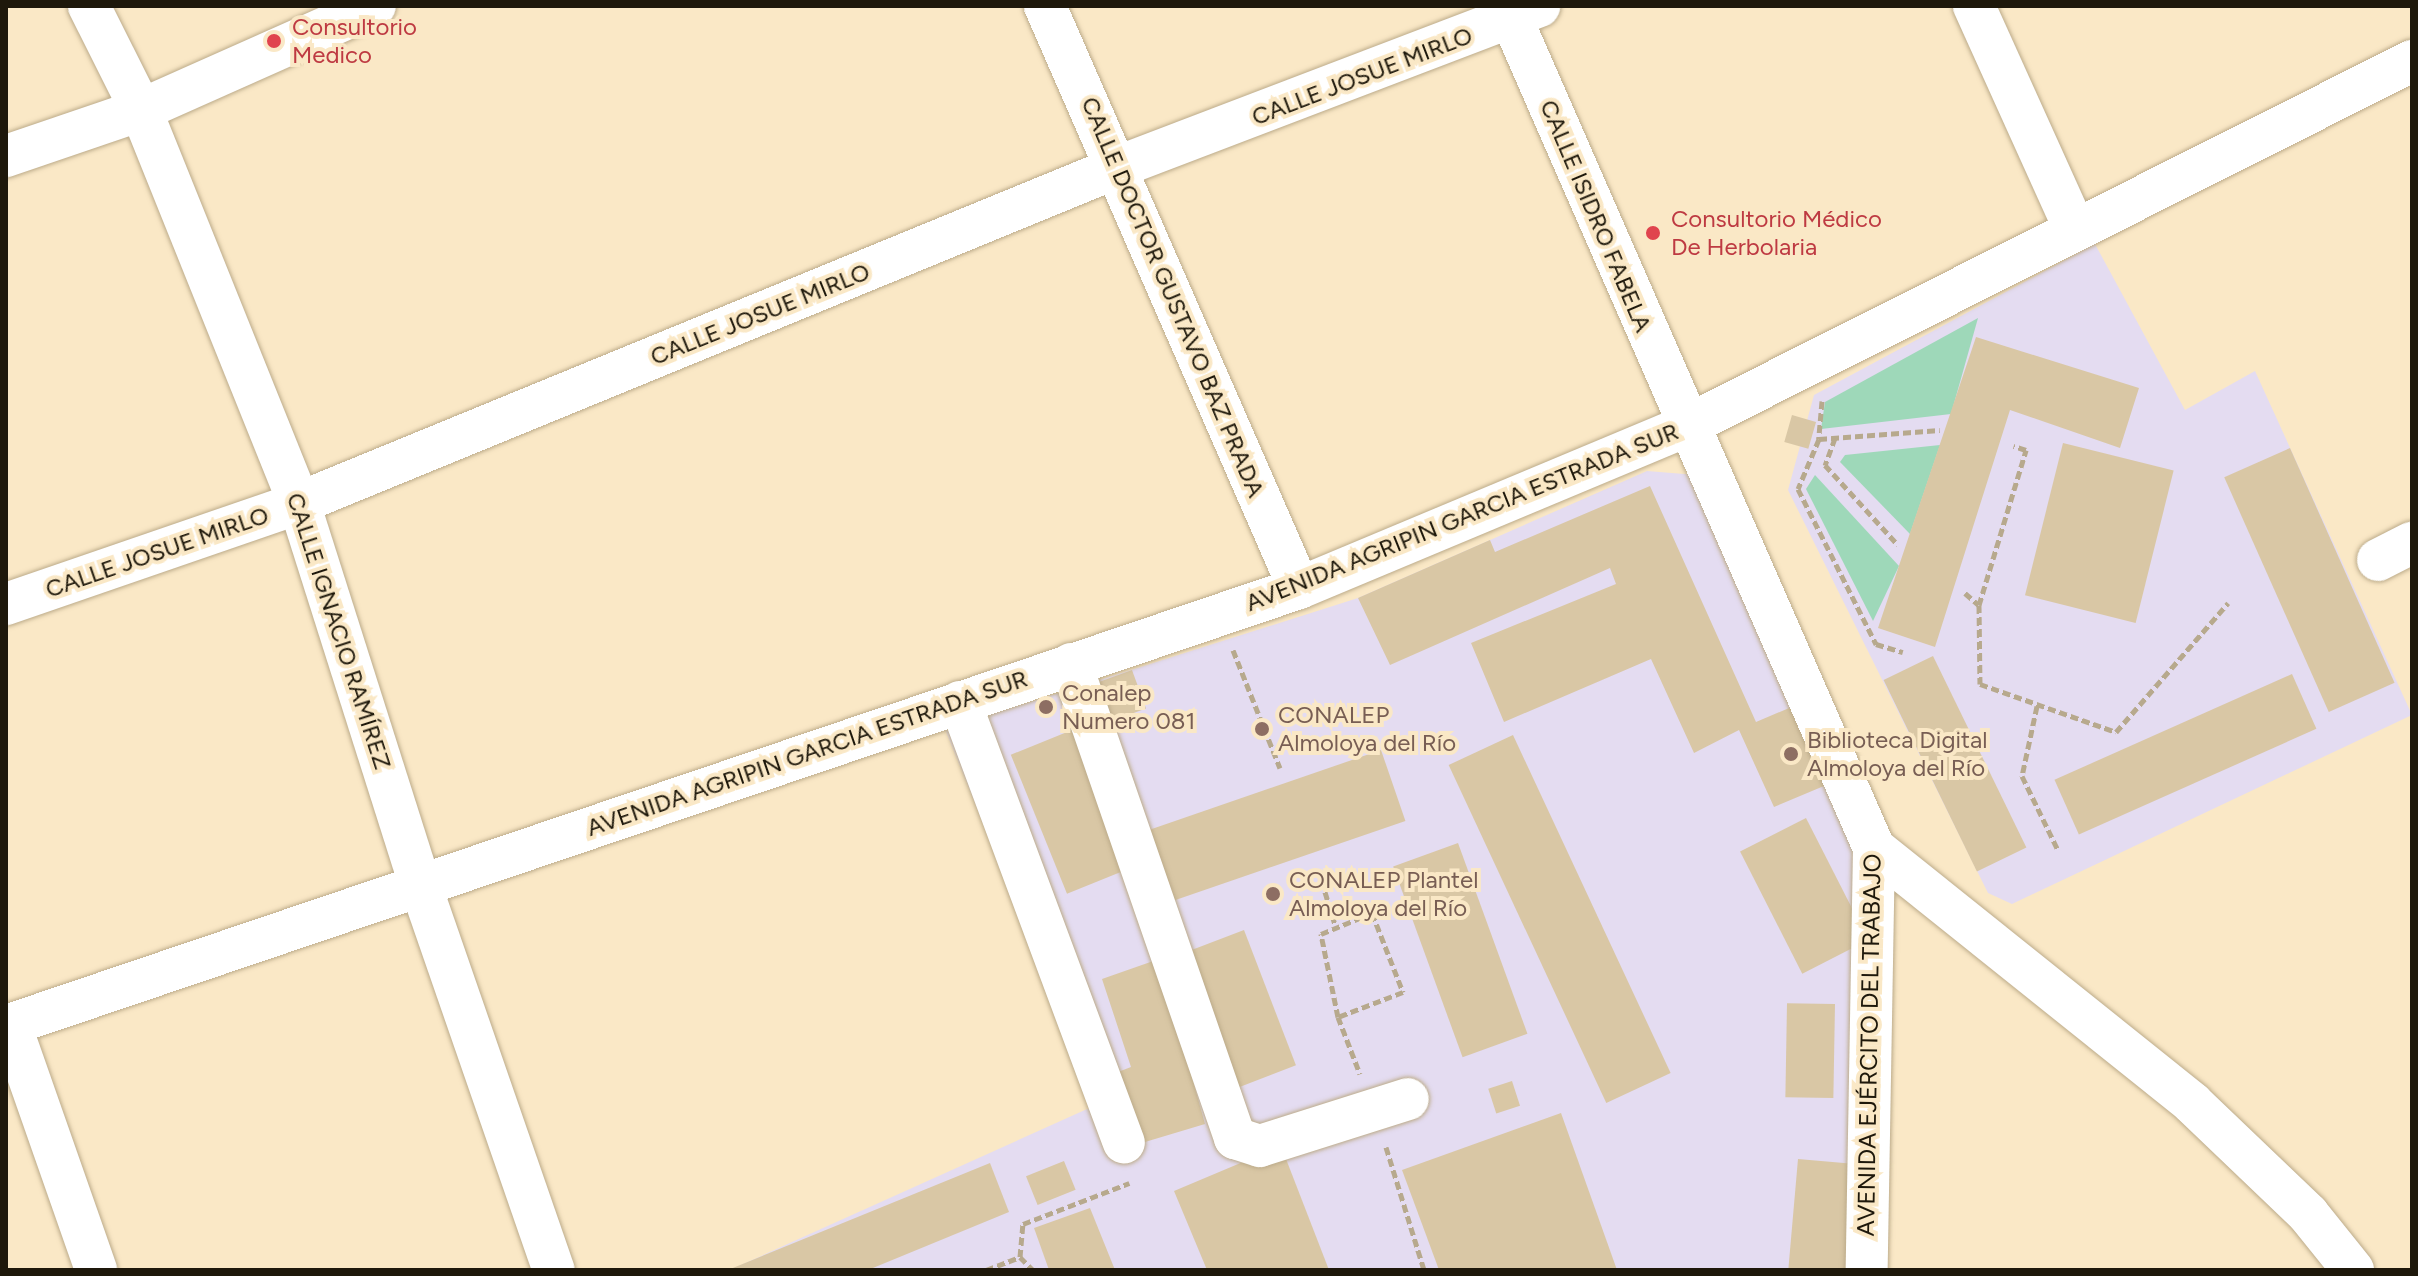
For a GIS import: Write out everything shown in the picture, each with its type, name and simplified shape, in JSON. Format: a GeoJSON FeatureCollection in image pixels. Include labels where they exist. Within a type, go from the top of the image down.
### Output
{"type":"FeatureCollection","features":[{"type":"Feature","properties":{"kind":"street","name":"CALLE IGNACIO RAMÍREZ"},"geometry":{"type":"LineString","coordinates":[[89,6],[141,110],[299,503],[420,884],[554,1270]]}},
{"type":"Feature","properties":{"kind":"street"},"geometry":{"type":"LineString","coordinates":[[6,156],[141,110],[375,6]]}},
{"type":"Feature","properties":{"kind":"street","name":"CALLE DOCTOR GUSTAVO BAZ PRADA"},"geometry":{"type":"LineString","coordinates":[[1045,6],[1118,167],[1299,588]]}},
{"type":"Feature","properties":{"kind":"street"},"geometry":{"type":"LineString","coordinates":[[1974,6],[2074,227]]}},
{"type":"Feature","properties":{"kind":"street","name":"CALLE JOSUE MIRLO"},"geometry":{"type":"LineString","coordinates":[[6,604],[299,503],[1118,167],[1519,11]]}},
{"type":"Feature","properties":{"kind":"street","name":"CALLE ISIDRO FABELA"},"geometry":{"type":"LineString","coordinates":[[1519,11],[1686,426]]}},
{"type":"Feature","properties":{"kind":"street","name":"AVENIDA AGRIPIN GARCIA ESTRADA SUR"},"geometry":{"type":"LineString","coordinates":[[8,1025],[1299,588],[1686,426],[2074,227],[2412,61]]}},
{"type":"Feature","properties":{"kind":"street","name":"AVENIDA EJÉRCITO DEL TRABAJO"},"geometry":{"type":"LineString","coordinates":[[1686,426],[1874,848],[1867,1270]]}},
{"type":"Feature","properties":{"kind":"street"},"geometry":{"type":"LineString","coordinates":[[1071,664],[1235,1138],[1260,1146],[1391,1104]]}},
{"type":"Feature","properties":{"kind":"street"},"geometry":{"type":"LineString","coordinates":[[960,702],[1124,1142]]}},
{"type":"Feature","properties":{"kind":"street"},"geometry":{"type":"LineString","coordinates":[[1874,848],[2192,1103],[2308,1214],[2353,1270]]}},
{"type":"Feature","properties":{"kind":"street"},"geometry":{"type":"LineString","coordinates":[[8,1025],[96,1270]]}},
{"type":"Feature","properties":{"kind":"path"},"geometry":{"type":"LineString","coordinates":[[1903,652],[1876,644],[1798,489],[1819,439],[1940,430]]}},
{"type":"Feature","properties":{"kind":"path"},"geometry":{"type":"LineString","coordinates":[[1835,438],[1825,465],[1898,545]]}},
{"type":"Feature","properties":{"kind":"path"},"geometry":{"type":"LineString","coordinates":[[2014,446],[2026,450],[1979,605],[1980,684],[2116,732],[2228,603]]}},
{"type":"Feature","properties":{"kind":"path"},"geometry":{"type":"LineString","coordinates":[[1965,593],[1979,605]]}},
{"type":"Feature","properties":{"kind":"path"},"geometry":{"type":"LineString","coordinates":[[1219,614],[1280,768]]}},
{"type":"Feature","properties":{"kind":"path"},"geometry":{"type":"LineString","coordinates":[[2037,706],[2022,776],[2058,850]]}},
{"type":"Feature","properties":{"kind":"path"},"geometry":{"type":"LineString","coordinates":[[1318,869],[1336,928]]}},
{"type":"Feature","properties":{"kind":"path"},"geometry":{"type":"LineString","coordinates":[[1338,1017],[1403,992],[1372,913],[1321,934],[1338,1017],[1391,1104],[1424,1270]]}},
{"type":"Feature","properties":{"kind":"path"},"geometry":{"type":"LineString","coordinates":[[1020,1257],[1023,1224],[1137,1180],[1124,1142]]}},
{"type":"Feature","properties":{"kind":"path"},"geometry":{"type":"LineString","coordinates":[[986,1270],[1020,1257]]}},
{"type":"Feature","properties":{"kind":"path"},"geometry":{"type":"LineString","coordinates":[[1020,1257],[1033,1270]]}},
{"type":"Feature","properties":{"kind":"shaded area"},"geometry":{"type":"Polygon","coordinates":[[[2095,244],[2185,410],[2255,371],[2412,715],[2012,904],[1988,893],[1788,490],[1814,395],[2095,244]]]}},
{"type":"Feature","properties":{"kind":"shaded area"},"geometry":{"type":"Polygon","coordinates":[[[1647,471],[1709,476],[1874,848],[1867,1270],[730,1270],[1096,1105],[945,729],[1358,598],[1647,471]]]}},
{"type":"Feature","properties":{"kind":"green space"},"geometry":{"type":"Polygon","coordinates":[[[1978,318],[1951,414],[1821,429],[1825,402],[1978,318]]]}},
{"type":"Feature","properties":{"kind":"green space"},"geometry":{"type":"Polygon","coordinates":[[[1940,445],[1910,534],[1840,462],[1845,455],[1940,445]]]}},
{"type":"Feature","properties":{"kind":"green space"},"geometry":{"type":"Polygon","coordinates":[[[1815,475],[1899,566],[1873,621],[1806,489],[1815,475]]]}},
{"type":"Feature","properties":{"kind":"building"},"geometry":{"type":"Polygon","coordinates":[[[1976,337],[2139,388],[2120,448],[2010,410],[1935,647],[1878,628],[1976,337]]]}},
{"type":"Feature","properties":{"kind":"building"},"geometry":{"type":"Polygon","coordinates":[[[1792,415],[1816,422],[1808,449],[1784,442],[1792,415]]]}},
{"type":"Feature","properties":{"kind":"building"},"geometry":{"type":"Polygon","coordinates":[[[2063,443],[2174,471],[2136,623],[2025,595],[2063,443]]]}},
{"type":"Feature","properties":{"kind":"building"},"geometry":{"type":"Polygon","coordinates":[[[2290,448],[2395,683],[2329,712],[2224,477],[2290,448]]]}},
{"type":"Feature","properties":{"kind":"building"},"geometry":{"type":"Polygon","coordinates":[[[1650,486],[1756,722],[1808,700],[1843,778],[1774,807],[1739,730],[1694,753],[1651,659],[1504,722],[1471,643],[1616,584],[1610,568],[1390,665],[1358,598],[1490,540],[1495,552],[1650,486]]]}},
{"type":"Feature","properties":{"kind":"building"},"geometry":{"type":"Polygon","coordinates":[[[1933,656],[2026,847],[1977,872],[1884,680],[1933,656]]]}},
{"type":"Feature","properties":{"kind":"building"},"geometry":{"type":"Polygon","coordinates":[[[1132,670],[1146,709],[1094,727],[1080,689],[1132,670]]]}},
{"type":"Feature","properties":{"kind":"building"},"geometry":{"type":"Polygon","coordinates":[[[2292,674],[2316,729],[2079,835],[2054,780],[2292,674]]]}},
{"type":"Feature","properties":{"kind":"building"},"geometry":{"type":"Polygon","coordinates":[[[1072,730],[1128,869],[1067,894],[1011,755],[1072,730]]]}},
{"type":"Feature","properties":{"kind":"building"},"geometry":{"type":"Polygon","coordinates":[[[1513,735],[1671,1073],[1606,1103],[1449,765],[1513,735]]]}},
{"type":"Feature","properties":{"kind":"building"},"geometry":{"type":"Polygon","coordinates":[[[1381,750],[1405,821],[1172,901],[1147,830],[1381,750]]]}},
{"type":"Feature","properties":{"kind":"building"},"geometry":{"type":"Polygon","coordinates":[[[1806,818],[1868,940],[1802,974],[1740,852],[1806,818]]]}},
{"type":"Feature","properties":{"kind":"building"},"geometry":{"type":"Polygon","coordinates":[[[1458,843],[1527,1034],[1463,1057],[1393,867],[1458,843]]]}},
{"type":"Feature","properties":{"kind":"building"},"geometry":{"type":"Polygon","coordinates":[[[1244,930],[1296,1065],[1232,1090],[1181,954],[1244,930]]]}},
{"type":"Feature","properties":{"kind":"building"},"geometry":{"type":"Polygon","coordinates":[[[1159,959],[1205,1124],[1145,1142],[1118,1072],[1131,1067],[1102,979],[1159,959]]]}},
{"type":"Feature","properties":{"kind":"building"},"geometry":{"type":"Polygon","coordinates":[[[1787,1003],[1835,1004],[1833,1098],[1785,1097],[1787,1003]]]}},
{"type":"Feature","properties":{"kind":"building"},"geometry":{"type":"Polygon","coordinates":[[[1512,1081],[1520,1106],[1496,1113],[1488,1089],[1512,1081]]]}},
{"type":"Feature","properties":{"kind":"building"},"geometry":{"type":"Polygon","coordinates":[[[1561,1113],[1617,1270],[1439,1270],[1402,1170],[1561,1113]]]}},
{"type":"Feature","properties":{"kind":"building"},"geometry":{"type":"Polygon","coordinates":[[[1281,1146],[1329,1270],[1207,1270],[1174,1191],[1281,1146]]]}},
{"type":"Feature","properties":{"kind":"building"},"geometry":{"type":"Polygon","coordinates":[[[1798,1159],[1867,1165],[1858,1270],[1788,1270],[1798,1159]]]}},
{"type":"Feature","properties":{"kind":"building"},"geometry":{"type":"Polygon","coordinates":[[[1064,1161],[1076,1190],[1038,1205],[1026,1176],[1064,1161]]]}},
{"type":"Feature","properties":{"kind":"building"},"geometry":{"type":"Polygon","coordinates":[[[990,1163],[1009,1212],[868,1270],[728,1270],[990,1163]]]}},
{"type":"Feature","properties":{"kind":"building"},"geometry":{"type":"Polygon","coordinates":[[[1090,1208],[1115,1270],[1049,1270],[1034,1228],[1090,1208]]]}},
{"type":"Feature","properties":{"kind":"place","name":"Consultorio Medico"},"geometry":{"type":"Point","coordinates":[274,41]}},
{"type":"Feature","properties":{"kind":"place","name":"Consultorio Médico De Herbolaria"},"geometry":{"type":"Point","coordinates":[1653,233]}},
{"type":"Feature","properties":{"kind":"place","name":"Conalep Numero 081"},"geometry":{"type":"Point","coordinates":[1046,707]}},
{"type":"Feature","properties":{"kind":"place","name":"CONALEP Almoloya del Río"},"geometry":{"type":"Point","coordinates":[1262,729]}},
{"type":"Feature","properties":{"kind":"place","name":"Biblioteca Digital Almoloya del Río"},"geometry":{"type":"Point","coordinates":[1791,754]}},
{"type":"Feature","properties":{"kind":"place","name":"CONALEP Plantel Almoloya del Río"},"geometry":{"type":"Point","coordinates":[1273,894]}}]}
